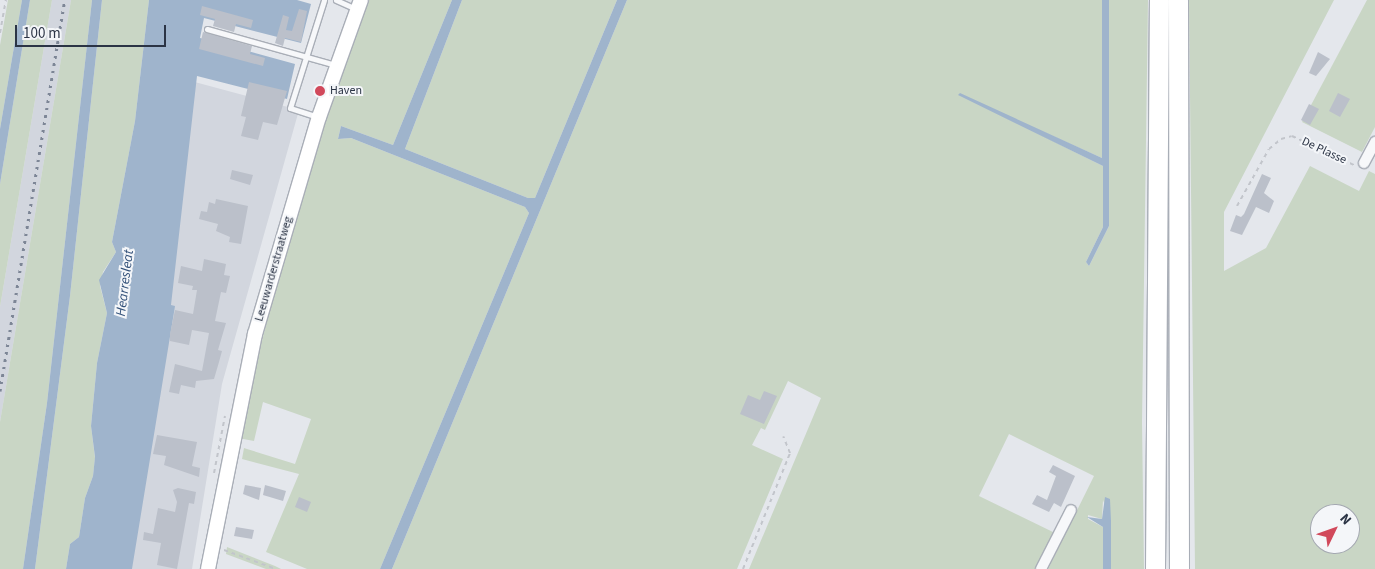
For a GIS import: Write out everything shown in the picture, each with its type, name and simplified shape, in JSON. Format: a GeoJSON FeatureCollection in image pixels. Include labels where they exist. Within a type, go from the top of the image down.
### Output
{"type":"FeatureCollection","features":[{"type":"Feature","properties":{"kind":"highway"},"geometry":{"type":"LineString","coordinates":[[1156,564],[1159,0]]}},
{"type":"Feature","properties":{"kind":"highway"},"geometry":{"type":"LineString","coordinates":[[1178,0],[1179,569]]}},
{"type":"Feature","properties":{"kind":"street","name":"Leeuwarderstraatweg"},"geometry":{"type":"LineString","coordinates":[[208,569],[246,370],[319,117],[359,5]]}},
{"type":"Feature","properties":{"kind":"street","name":"De Plasse"},"geometry":{"type":"LineString","coordinates":[[1364,163],[1375,142]]}},
{"type":"Feature","properties":{"kind":"street"},"geometry":{"type":"LineString","coordinates":[[1041,569],[1071,510]]}},
{"type":"Feature","properties":{"kind":"lane"},"geometry":{"type":"LineString","coordinates":[[319,117],[290,108],[305,55],[324,0]]}},
{"type":"Feature","properties":{"kind":"lane"},"geometry":{"type":"LineString","coordinates":[[336,0],[359,5]]}},
{"type":"Feature","properties":{"kind":"lane"},"geometry":{"type":"LineString","coordinates":[[207,29],[336,65]]}},
{"type":"Feature","properties":{"kind":"path"},"geometry":{"type":"LineString","coordinates":[[0,33],[6,0]]}},
{"type":"Feature","properties":{"kind":"path","name":"De Plasse"},"geometry":{"type":"LineString","coordinates":[[1237,206],[1270,149],[1281,139],[1292,136],[1356,167],[1364,163]]}},
{"type":"Feature","properties":{"kind":"path"},"geometry":{"type":"LineString","coordinates":[[743,569],[790,454],[783,436]]}},
{"type":"Feature","properties":{"kind":"path"},"geometry":{"type":"LineString","coordinates":[[212,545],[276,569]]}},
{"type":"Feature","properties":{"kind":"shaded area"},"geometry":{"type":"Polygon","coordinates":[[[52,0],[71,0],[0,422],[0,307],[52,0]]]}},
{"type":"Feature","properties":{"kind":"shaded area"},"geometry":{"type":"Polygon","coordinates":[[[191,81],[299,110],[222,384],[192,569],[123,569],[191,81]]]}},
{"type":"Feature","properties":{"kind":"green space"},"geometry":{"type":"Polygon","coordinates":[[[8,0],[22,0],[0,129],[0,45],[8,0]]]}},
{"type":"Feature","properties":{"kind":"green space"},"geometry":{"type":"Polygon","coordinates":[[[30,0],[52,0],[0,307],[0,184],[30,0]]]}},
{"type":"Feature","properties":{"kind":"green space"},"geometry":{"type":"Polygon","coordinates":[[[71,0],[92,0],[47,403],[23,569],[0,569],[0,422],[71,0]]]}},
{"type":"Feature","properties":{"kind":"green space"},"geometry":{"type":"Polygon","coordinates":[[[102,0],[149,0],[135,121],[112,242],[116,252],[103,272],[100,286],[107,313],[97,363],[91,426],[95,458],[93,476],[85,498],[79,537],[70,544],[66,569],[35,569],[70,296],[102,0]]]}},
{"type":"Feature","properties":{"kind":"green space"},"geometry":{"type":"Polygon","coordinates":[[[366,0],[452,0],[393,145],[341,126],[338,139],[351,138],[525,207],[529,213],[380,569],[307,569],[266,552],[299,474],[242,459],[244,448],[295,464],[311,419],[263,402],[254,441],[238,438],[276,284],[335,86],[366,0]]]}},
{"type":"Feature","properties":{"kind":"green space"},"geometry":{"type":"Polygon","coordinates":[[[462,0],[617,0],[535,198],[528,198],[405,149],[462,0]]]}},
{"type":"Feature","properties":{"kind":"green space"},"geometry":{"type":"Polygon","coordinates":[[[627,0],[1102,0],[1102,158],[958,94],[1103,166],[1103,227],[1086,262],[1089,266],[1109,226],[1109,0],[1148,0],[1142,422],[1144,569],[1111,569],[1111,521],[1103,500],[1102,519],[1088,515],[1088,519],[1103,527],[1103,569],[1048,569],[1094,476],[1009,434],[979,496],[1055,533],[1036,569],[749,569],[821,398],[788,381],[765,430],[761,428],[752,445],[783,459],[737,569],[392,569],[627,0]]]}},
{"type":"Feature","properties":{"kind":"green space"},"geometry":{"type":"Polygon","coordinates":[[[1189,0],[1334,0],[1224,212],[1224,271],[1266,248],[1310,166],[1359,191],[1369,171],[1375,174],[1375,569],[1195,569],[1189,0]]]}},
{"type":"Feature","properties":{"kind":"green space"},"geometry":{"type":"Polygon","coordinates":[[[1367,0],[1375,0],[1375,127],[1362,152],[1302,122],[1367,0]]]}},
{"type":"Feature","properties":{"kind":"green space"},"geometry":{"type":"Polygon","coordinates":[[[227,547],[281,569],[266,569],[226,554],[227,547]]]}},
{"type":"Feature","properties":{"kind":"water"},"geometry":{"type":"Polygon","coordinates":[[[22,0],[30,0],[0,184],[0,129],[22,0]]]}},
{"type":"Feature","properties":{"kind":"water"},"geometry":{"type":"Polygon","coordinates":[[[92,0],[102,0],[70,296],[35,569],[23,569],[47,403],[92,0]]]}},
{"type":"Feature","properties":{"kind":"water","name":"Hearresleat"},"geometry":{"type":"Polygon","coordinates":[[[149,0],[297,0],[311,4],[301,43],[204,18],[200,38],[295,64],[287,99],[197,76],[171,305],[175,306],[132,569],[66,569],[70,544],[79,537],[85,498],[93,476],[95,457],[91,426],[97,363],[107,313],[99,280],[116,252],[112,242],[135,121],[149,0]]]}},
{"type":"Feature","properties":{"kind":"water"},"geometry":{"type":"Polygon","coordinates":[[[452,0],[462,0],[405,149],[528,198],[535,198],[617,0],[627,0],[392,569],[380,569],[529,213],[525,207],[351,138],[338,139],[341,126],[393,145],[452,0]]]}},
{"type":"Feature","properties":{"kind":"water"},"geometry":{"type":"Polygon","coordinates":[[[1102,0],[1109,0],[1109,226],[1089,266],[1086,262],[1103,227],[1103,166],[958,95],[960,93],[1102,158],[1102,0]]]}},
{"type":"Feature","properties":{"kind":"water"},"geometry":{"type":"Polygon","coordinates":[[[1105,497],[1110,499],[1111,569],[1103,569],[1103,527],[1087,517],[1102,519],[1105,497]]]}},
{"type":"Feature","properties":{"kind":"building"},"geometry":{"type":"Polygon","coordinates":[[[202,6],[253,20],[251,28],[236,24],[234,32],[213,26],[215,19],[200,15],[202,6]]]}},
{"type":"Feature","properties":{"kind":"building"},"geometry":{"type":"Polygon","coordinates":[[[299,9],[307,11],[301,42],[285,38],[283,46],[275,43],[283,15],[289,17],[286,30],[292,31],[299,9]]]}},
{"type":"Feature","properties":{"kind":"building"},"geometry":{"type":"Polygon","coordinates":[[[203,32],[252,46],[250,54],[265,58],[263,66],[199,49],[203,32]]]}},
{"type":"Feature","properties":{"kind":"building"},"geometry":{"type":"Polygon","coordinates":[[[1318,52],[1330,59],[1316,76],[1309,73],[1318,52]]]}},
{"type":"Feature","properties":{"kind":"building"},"geometry":{"type":"Polygon","coordinates":[[[249,82],[287,91],[277,125],[263,122],[258,140],[241,136],[246,117],[241,116],[249,82]]]}},
{"type":"Feature","properties":{"kind":"building"},"geometry":{"type":"Polygon","coordinates":[[[1338,93],[1350,99],[1340,117],[1329,111],[1338,93]]]}},
{"type":"Feature","properties":{"kind":"building"},"geometry":{"type":"Polygon","coordinates":[[[1309,104],[1319,109],[1310,125],[1301,120],[1309,104]]]}},
{"type":"Feature","properties":{"kind":"building"},"geometry":{"type":"Polygon","coordinates":[[[232,170],[253,175],[250,185],[230,179],[232,170]]]}},
{"type":"Feature","properties":{"kind":"building"},"geometry":{"type":"Polygon","coordinates":[[[1262,174],[1271,178],[1264,193],[1274,201],[1269,213],[1256,207],[1242,235],[1230,231],[1236,215],[1241,217],[1244,214],[1262,174]]]}},
{"type":"Feature","properties":{"kind":"building"},"geometry":{"type":"Polygon","coordinates":[[[216,199],[248,206],[241,244],[229,242],[230,237],[216,231],[218,224],[199,219],[201,211],[207,212],[209,202],[215,204],[216,199]]]}},
{"type":"Feature","properties":{"kind":"building"},"geometry":{"type":"Polygon","coordinates":[[[204,259],[226,264],[224,275],[230,276],[226,293],[221,292],[215,321],[226,323],[218,350],[222,351],[214,379],[196,381],[195,388],[181,385],[179,394],[169,392],[175,364],[202,371],[209,333],[192,330],[189,345],[170,341],[170,334],[175,310],[193,314],[197,290],[192,290],[193,286],[178,283],[181,266],[202,271],[204,259]]]}},
{"type":"Feature","properties":{"kind":"building"},"geometry":{"type":"Polygon","coordinates":[[[764,391],[777,396],[764,424],[740,414],[748,395],[760,400],[764,391]]]}},
{"type":"Feature","properties":{"kind":"building"},"geometry":{"type":"Polygon","coordinates":[[[157,435],[197,442],[192,466],[200,468],[199,477],[164,465],[166,456],[153,454],[157,435]]]}},
{"type":"Feature","properties":{"kind":"building"},"geometry":{"type":"Polygon","coordinates":[[[1053,465],[1075,476],[1061,507],[1054,503],[1049,512],[1032,504],[1037,495],[1047,500],[1056,476],[1049,472],[1053,465]]]}},
{"type":"Feature","properties":{"kind":"building"},"geometry":{"type":"Polygon","coordinates":[[[245,485],[261,488],[259,500],[243,494],[245,485]]]}},
{"type":"Feature","properties":{"kind":"building"},"geometry":{"type":"Polygon","coordinates":[[[265,485],[286,491],[283,501],[263,495],[265,485]]]}},
{"type":"Feature","properties":{"kind":"building"},"geometry":{"type":"Polygon","coordinates":[[[178,488],[196,492],[194,504],[189,503],[177,569],[157,565],[161,543],[143,540],[144,532],[153,534],[158,508],[175,512],[177,502],[173,490],[178,488]]]}},
{"type":"Feature","properties":{"kind":"building"},"geometry":{"type":"Polygon","coordinates":[[[299,497],[311,502],[307,512],[295,507],[299,497]]]}},
{"type":"Feature","properties":{"kind":"building"},"geometry":{"type":"Polygon","coordinates":[[[236,527],[254,530],[252,539],[234,536],[236,527]]]}},
{"type":"Feature","properties":{"kind":"railway"},"geometry":{"type":"LineString","coordinates":[[0,391],[65,0]]}},
{"type":"Feature","properties":{"kind":"place","name":"Haven"},"geometry":{"type":"Point","coordinates":[320,91]}}]}
